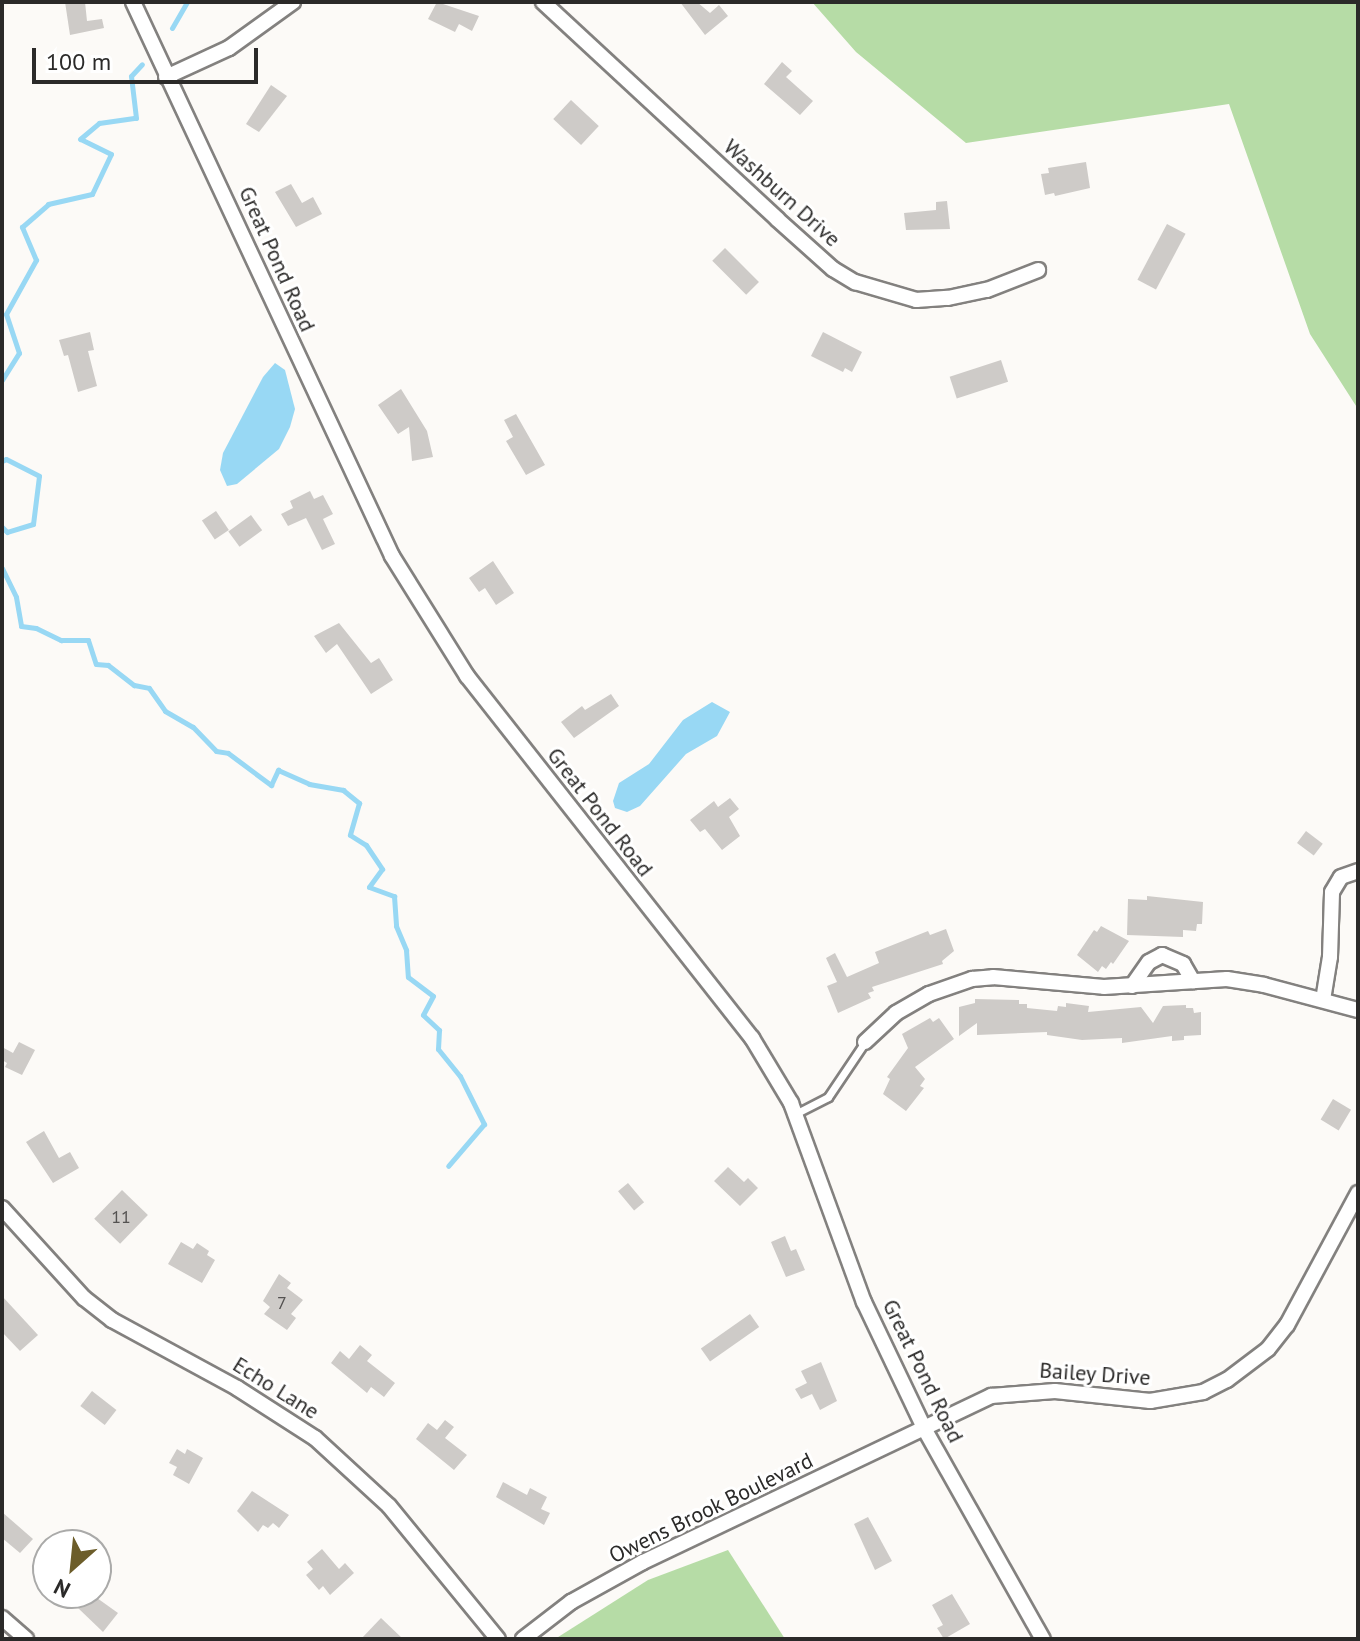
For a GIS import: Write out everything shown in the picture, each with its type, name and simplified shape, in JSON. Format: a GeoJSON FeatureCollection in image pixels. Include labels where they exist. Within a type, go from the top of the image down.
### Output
{"type":"FeatureCollection","features":[{"type":"Feature","properties":{"kind":"street","name":"Great Pond Road"},"geometry":{"type":"LineString","coordinates":[[133,2],[344,460],[415,595],[467,676],[752,1038],[795,1114],[864,1302],[925,1430],[1043,1639]]}},
{"type":"Feature","properties":{"kind":"street"},"geometry":{"type":"LineString","coordinates":[[166,77],[229,48],[293,2]]}},
{"type":"Feature","properties":{"kind":"street","name":"Washburn Drive"},"geometry":{"type":"LineString","coordinates":[[543,2],[777,219],[833,269],[855,282],[916,300],[948,298],[987,290],[1038,270]]}},
{"type":"Feature","properties":{"kind":"street"},"geometry":{"type":"LineString","coordinates":[[1323,1000],[1331,946],[1332,892],[1341,877],[1358,871]]}},
{"type":"Feature","properties":{"kind":"street"},"geometry":{"type":"LineString","coordinates":[[1132,986],[1149,962],[1162,955],[1183,964],[1193,981]]}},
{"type":"Feature","properties":{"kind":"street"},"geometry":{"type":"LineString","coordinates":[[865,1042],[896,1013],[929,994],[972,979],[1018,977],[1095,987],[1247,981],[1358,1010]]}},
{"type":"Feature","properties":{"kind":"street","name":"Bailey Drive"},"geometry":{"type":"LineString","coordinates":[[925,1430],[991,1396],[1055,1391],[1150,1401],[1203,1392],[1227,1380],[1268,1349],[1287,1325],[1358,1193]]}},
{"type":"Feature","properties":{"kind":"street","name":"Echo Lane"},"geometry":{"type":"LineString","coordinates":[[2,1208],[84,1298],[112,1320],[237,1388],[315,1438],[389,1506],[498,1639]]}},
{"type":"Feature","properties":{"kind":"street","name":"Owens Brook Boulevard"},"geometry":{"type":"LineString","coordinates":[[523,1639],[571,1602],[643,1562],[925,1430]]}},
{"type":"Feature","properties":{"kind":"street"},"geometry":{"type":"LineString","coordinates":[[2,1618],[26,1639]]}},
{"type":"Feature","properties":{"kind":"lane"},"geometry":{"type":"LineString","coordinates":[[795,1114],[828,1097],[865,1042]]}},
{"type":"Feature","properties":{"kind":"green space"},"geometry":{"type":"Polygon","coordinates":[[[812,2],[1358,2],[1358,409],[1310,334],[1229,104],[966,143],[856,52],[812,2]]]}},
{"type":"Feature","properties":{"kind":"green space"},"geometry":{"type":"Polygon","coordinates":[[[728,1550],[785,1639],[555,1639],[648,1580],[728,1550]]]}},
{"type":"Feature","properties":{"kind":"water"},"geometry":{"type":"Polygon","coordinates":[[[275,363],[285,370],[295,409],[290,427],[279,449],[237,484],[227,486],[220,470],[223,453],[263,377],[275,363]]]}},
{"type":"Feature","properties":{"kind":"water"},"geometry":{"type":"Polygon","coordinates":[[[712,702],[730,712],[717,736],[686,754],[640,806],[627,812],[615,808],[613,801],[619,783],[649,764],[683,720],[712,702]]]}},
{"type":"Feature","properties":{"kind":"building"},"geometry":{"type":"Polygon","coordinates":[[[65,2],[85,2],[87,21],[102,19],[104,28],[70,35],[65,2]]]}},
{"type":"Feature","properties":{"kind":"building"},"geometry":{"type":"Polygon","coordinates":[[[437,2],[479,16],[472,31],[459,24],[455,32],[428,19],[437,2]]]}},
{"type":"Feature","properties":{"kind":"building"},"geometry":{"type":"Polygon","coordinates":[[[680,2],[697,2],[710,13],[719,5],[728,16],[705,35],[680,2]]]}},
{"type":"Feature","properties":{"kind":"building"},"geometry":{"type":"Polygon","coordinates":[[[782,62],[792,71],[786,77],[813,101],[800,115],[764,84],[782,62]]]}},
{"type":"Feature","properties":{"kind":"building"},"geometry":{"type":"Polygon","coordinates":[[[271,85],[287,96],[259,132],[246,124],[271,85]]]}},
{"type":"Feature","properties":{"kind":"building"},"geometry":{"type":"Polygon","coordinates":[[[571,100],[599,126],[581,145],[553,119],[571,100]]]}},
{"type":"Feature","properties":{"kind":"building"},"geometry":{"type":"Polygon","coordinates":[[[1086,162],[1090,188],[1055,196],[1054,193],[1045,195],[1041,174],[1049,173],[1048,168],[1086,162]]]}},
{"type":"Feature","properties":{"kind":"building"},"geometry":{"type":"Polygon","coordinates":[[[291,184],[302,203],[313,197],[322,214],[296,227],[275,192],[291,184]]]}},
{"type":"Feature","properties":{"kind":"building"},"geometry":{"type":"Polygon","coordinates":[[[947,201],[950,229],[906,230],[904,213],[936,210],[936,202],[947,201]]]}},
{"type":"Feature","properties":{"kind":"building"},"geometry":{"type":"Polygon","coordinates":[[[1167,224],[1186,234],[1156,289],[1137,280],[1167,224]]]}},
{"type":"Feature","properties":{"kind":"building"},"geometry":{"type":"Polygon","coordinates":[[[725,248],[759,282],[746,295],[712,261],[725,248]]]}},
{"type":"Feature","properties":{"kind":"building"},"geometry":{"type":"Polygon","coordinates":[[[90,332],[94,350],[88,351],[97,386],[78,392],[68,355],[64,356],[59,340],[90,332]]]}},
{"type":"Feature","properties":{"kind":"building"},"geometry":{"type":"Polygon","coordinates":[[[823,332],[862,352],[852,372],[845,368],[843,372],[811,356],[823,332]]]}},
{"type":"Feature","properties":{"kind":"building"},"geometry":{"type":"Polygon","coordinates":[[[1001,360],[1008,382],[957,399],[950,377],[1001,360]]]}},
{"type":"Feature","properties":{"kind":"building"},"geometry":{"type":"Polygon","coordinates":[[[401,389],[427,431],[433,457],[412,461],[409,427],[398,434],[378,405],[401,389]]]}},
{"type":"Feature","properties":{"kind":"building"},"geometry":{"type":"Polygon","coordinates":[[[516,414],[545,465],[526,475],[506,441],[513,437],[504,420],[516,414]]]}},
{"type":"Feature","properties":{"kind":"building"},"geometry":{"type":"Polygon","coordinates":[[[310,491],[314,499],[323,495],[333,514],[323,519],[335,544],[322,550],[306,518],[288,526],[281,514],[293,508],[290,501],[310,491]]]}},
{"type":"Feature","properties":{"kind":"building"},"geometry":{"type":"Polygon","coordinates":[[[216,511],[229,530],[215,540],[202,521],[216,511]]]}},
{"type":"Feature","properties":{"kind":"building"},"geometry":{"type":"Polygon","coordinates":[[[251,515],[262,530],[240,547],[228,531],[251,515]]]}},
{"type":"Feature","properties":{"kind":"building"},"geometry":{"type":"Polygon","coordinates":[[[493,561],[514,593],[496,605],[485,588],[479,592],[469,578],[493,561]]]}},
{"type":"Feature","properties":{"kind":"building"},"geometry":{"type":"Polygon","coordinates":[[[339,623],[371,663],[379,658],[393,680],[371,694],[337,644],[326,653],[314,636],[339,623]]]}},
{"type":"Feature","properties":{"kind":"building"},"geometry":{"type":"Polygon","coordinates":[[[611,694],[619,706],[574,738],[561,722],[582,706],[585,710],[611,694]]]}},
{"type":"Feature","properties":{"kind":"building"},"geometry":{"type":"Polygon","coordinates":[[[730,798],[739,809],[729,817],[740,836],[722,850],[705,829],[700,832],[690,820],[714,801],[718,807],[730,798]]]}},
{"type":"Feature","properties":{"kind":"building"},"geometry":{"type":"Polygon","coordinates":[[[1306,831],[1323,844],[1314,856],[1297,843],[1306,831]]]}},
{"type":"Feature","properties":{"kind":"building"},"geometry":{"type":"Polygon","coordinates":[[[1147,896],[1203,902],[1202,924],[1197,924],[1196,931],[1183,930],[1183,937],[1127,935],[1128,899],[1147,900],[1147,896]]]}},
{"type":"Feature","properties":{"kind":"building"},"geometry":{"type":"Polygon","coordinates":[[[1101,926],[1129,941],[1113,964],[1111,962],[1106,969],[1102,966],[1098,972],[1077,955],[1094,930],[1097,932],[1101,926]]]}},
{"type":"Feature","properties":{"kind":"building"},"geometry":{"type":"Polygon","coordinates":[[[946,929],[954,951],[942,961],[943,964],[872,987],[874,991],[868,993],[871,998],[838,1013],[827,986],[837,982],[826,958],[835,953],[847,977],[879,963],[875,952],[928,931],[930,935],[946,929]]]}},
{"type":"Feature","properties":{"kind":"building"},"geometry":{"type":"Polygon","coordinates":[[[975,999],[1019,1000],[1019,1004],[1027,1004],[1027,1008],[1057,1011],[1058,1006],[1066,1007],[1066,1003],[1089,1006],[1088,1012],[1141,1007],[1153,1023],[1163,1006],[1186,1005],[1186,1008],[1193,1008],[1194,1013],[1201,1012],[1201,1035],[1184,1036],[1184,1040],[1172,1041],[1172,1036],[1122,1043],[1122,1038],[1082,1040],[1047,1035],[1047,1032],[977,1035],[977,1023],[959,1036],[959,1007],[975,1003],[975,999]]]}},
{"type":"Feature","properties":{"kind":"building"},"geometry":{"type":"Polygon","coordinates":[[[930,1018],[933,1022],[939,1018],[954,1039],[915,1067],[925,1079],[920,1086],[924,1088],[906,1111],[883,1094],[890,1079],[887,1077],[908,1048],[902,1034],[930,1018]]]}},
{"type":"Feature","properties":{"kind":"building"},"geometry":{"type":"Polygon","coordinates":[[[19,1042],[35,1050],[22,1075],[5,1067],[7,1063],[2,1060],[2,1047],[13,1053],[19,1042]]]}},
{"type":"Feature","properties":{"kind":"building"},"geometry":{"type":"Polygon","coordinates":[[[1333,1099],[1351,1110],[1339,1130],[1321,1120],[1333,1099]]]}},
{"type":"Feature","properties":{"kind":"building"},"geometry":{"type":"Polygon","coordinates":[[[44,1131],[59,1158],[70,1152],[79,1168],[53,1183],[26,1142],[44,1131]]]}},
{"type":"Feature","properties":{"kind":"building"},"geometry":{"type":"Polygon","coordinates":[[[728,1167],[744,1182],[748,1178],[758,1188],[740,1206],[714,1181],[728,1167]]]}},
{"type":"Feature","properties":{"kind":"building"},"geometry":{"type":"Polygon","coordinates":[[[628,1183],[644,1202],[634,1211],[618,1191],[628,1183]]]}},
{"type":"Feature","properties":{"kind":"building"},"geometry":{"type":"Polygon","coordinates":[[[122,1190],[148,1215],[120,1244],[94,1219],[122,1190]]]}},
{"type":"Feature","properties":{"kind":"building"},"geometry":{"type":"Polygon","coordinates":[[[785,1236],[791,1251],[796,1249],[805,1270],[786,1277],[771,1242],[785,1236]]]}},
{"type":"Feature","properties":{"kind":"building"},"geometry":{"type":"Polygon","coordinates":[[[181,1242],[193,1249],[197,1243],[209,1251],[207,1255],[215,1260],[202,1283],[168,1264],[181,1242]]]}},
{"type":"Feature","properties":{"kind":"building"},"geometry":{"type":"Polygon","coordinates":[[[279,1274],[291,1283],[287,1288],[303,1300],[291,1314],[296,1318],[287,1330],[264,1314],[270,1307],[263,1301],[279,1274]]]}},
{"type":"Feature","properties":{"kind":"building"},"geometry":{"type":"Polygon","coordinates":[[[2,1296],[38,1335],[20,1351],[2,1332],[2,1296]]]}},
{"type":"Feature","properties":{"kind":"building"},"geometry":{"type":"Polygon","coordinates":[[[750,1314],[759,1327],[710,1362],[701,1348],[750,1314]]]}},
{"type":"Feature","properties":{"kind":"building"},"geometry":{"type":"Polygon","coordinates":[[[360,1345],[372,1355],[367,1361],[395,1383],[384,1397],[371,1387],[367,1393],[331,1363],[340,1351],[349,1359],[360,1345]]]}},
{"type":"Feature","properties":{"kind":"building"},"geometry":{"type":"Polygon","coordinates":[[[821,1362],[837,1401],[820,1410],[812,1394],[801,1399],[795,1389],[807,1383],[801,1371],[821,1362]]]}},
{"type":"Feature","properties":{"kind":"building"},"geometry":{"type":"Polygon","coordinates":[[[92,1391],[116,1410],[105,1425],[80,1406],[92,1391]]]}},
{"type":"Feature","properties":{"kind":"building"},"geometry":{"type":"Polygon","coordinates":[[[445,1420],[454,1427],[445,1438],[467,1455],[454,1470],[416,1439],[428,1423],[437,1430],[445,1420]]]}},
{"type":"Feature","properties":{"kind":"building"},"geometry":{"type":"Polygon","coordinates":[[[177,1449],[185,1454],[187,1449],[203,1458],[189,1484],[173,1475],[177,1467],[169,1463],[177,1449]]]}},
{"type":"Feature","properties":{"kind":"building"},"geometry":{"type":"Polygon","coordinates":[[[503,1482],[527,1495],[530,1488],[547,1497],[541,1509],[550,1513],[544,1525],[496,1497],[503,1482]]]}},
{"type":"Feature","properties":{"kind":"building"},"geometry":{"type":"Polygon","coordinates":[[[252,1491],[289,1515],[279,1528],[273,1523],[268,1528],[263,1525],[258,1532],[237,1511],[252,1491]]]}},
{"type":"Feature","properties":{"kind":"building"},"geometry":{"type":"Polygon","coordinates":[[[2,1512],[32,1540],[20,1553],[2,1538],[2,1512]]]}},
{"type":"Feature","properties":{"kind":"building"},"geometry":{"type":"Polygon","coordinates":[[[868,1517],[892,1561],[875,1570],[854,1524],[868,1517]]]}},
{"type":"Feature","properties":{"kind":"building"},"geometry":{"type":"Polygon","coordinates":[[[322,1549],[339,1569],[345,1563],[354,1573],[330,1595],[323,1586],[319,1590],[306,1575],[313,1569],[307,1562],[322,1549]]]}},
{"type":"Feature","properties":{"kind":"building"},"geometry":{"type":"Polygon","coordinates":[[[952,1594],[970,1624],[944,1639],[937,1628],[943,1625],[932,1605],[952,1594]]]}},
{"type":"Feature","properties":{"kind":"building"},"geometry":{"type":"Polygon","coordinates":[[[79,1609],[112,1609],[118,1613],[103,1632],[79,1609]]]}},
{"type":"Feature","properties":{"kind":"building"},"geometry":{"type":"Polygon","coordinates":[[[381,1618],[403,1639],[361,1639],[381,1618]]]}},
{"type":"Feature","properties":{"kind":"waterway"},"geometry":{"type":"LineString","coordinates":[[172,28],[187,2]]}},
{"type":"Feature","properties":{"kind":"waterway"},"geometry":{"type":"LineString","coordinates":[[2,380],[19,353],[6,314],[36,260],[22,227],[48,204],[92,194],[111,154],[80,139],[99,123],[136,118],[131,76],[142,64]]}},
{"type":"Feature","properties":{"kind":"waterway"},"geometry":{"type":"LineString","coordinates":[[2,461],[6,459],[39,476],[33,524],[7,532],[2,527]]}},
{"type":"Feature","properties":{"kind":"waterway"},"geometry":{"type":"LineString","coordinates":[[2,568],[16,597],[21,626],[36,628],[61,640],[88,640],[96,664],[108,665],[134,685],[149,688],[165,711],[193,727],[216,751],[228,753],[271,785],[278,770],[309,784],[343,790],[359,803],[350,835],[366,845],[382,869],[369,887],[394,896],[396,926],[406,950],[408,977],[433,996],[423,1015],[439,1030],[438,1049],[460,1076],[484,1124],[448,1166]]}}]}
